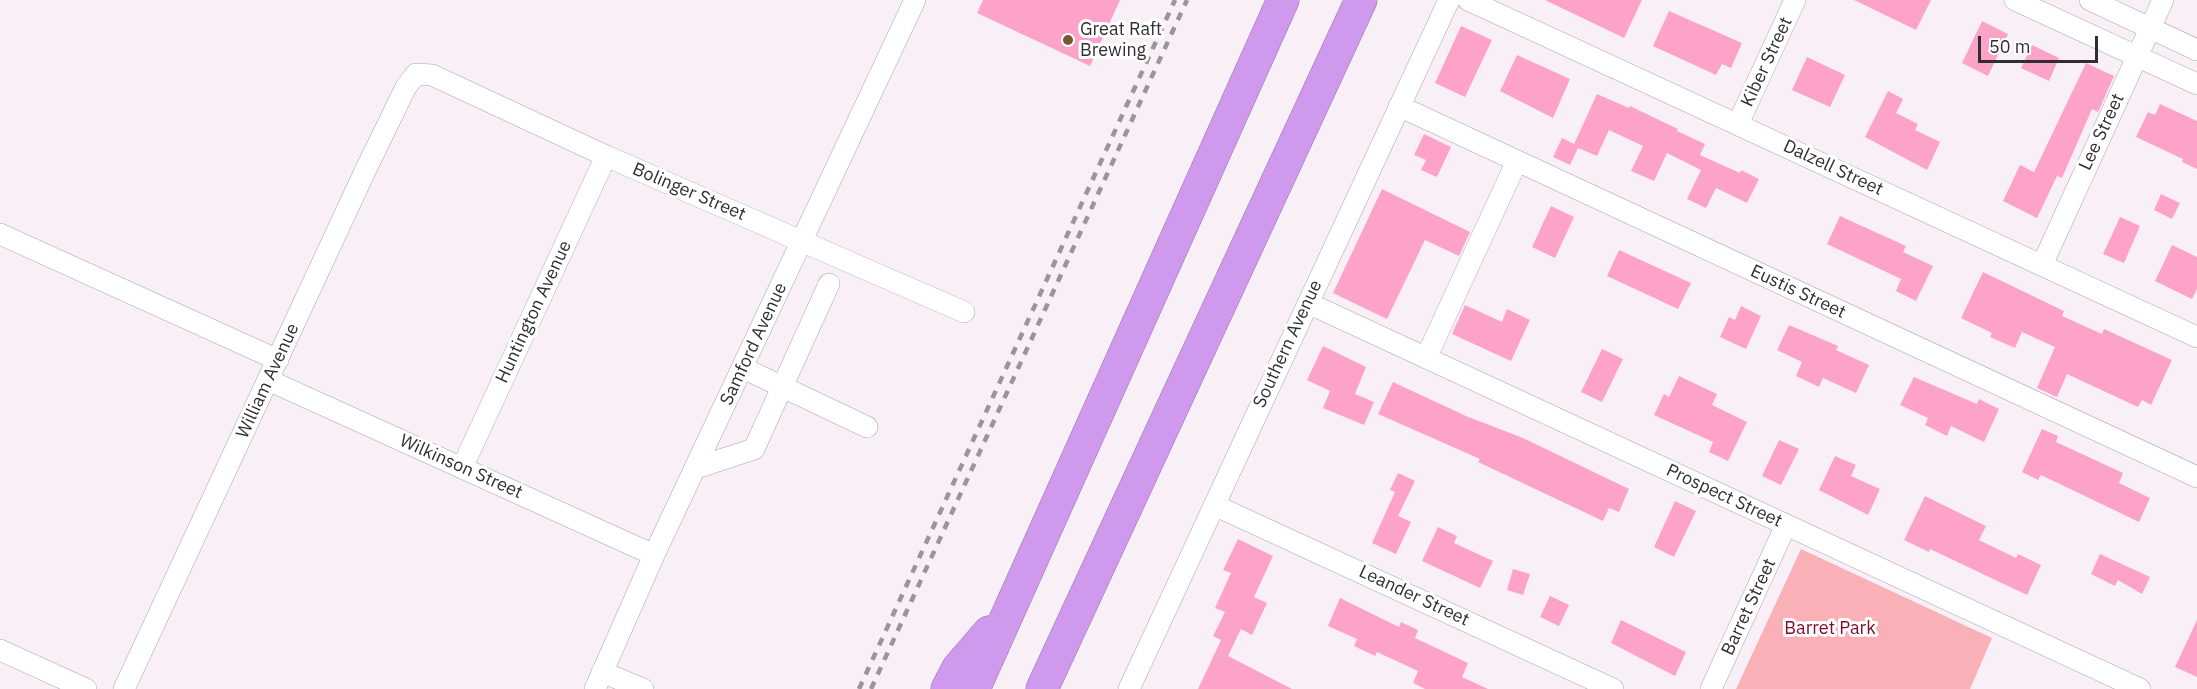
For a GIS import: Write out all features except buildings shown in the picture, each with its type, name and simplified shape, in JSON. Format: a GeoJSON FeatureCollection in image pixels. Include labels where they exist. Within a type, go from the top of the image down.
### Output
{"type":"FeatureCollection","features":[{"type":"Feature","properties":{"kind":"highway"},"geometry":{"type":"LineString","coordinates":[[974,689],[1283,0]]}},
{"type":"Feature","properties":{"kind":"highway"},"geometry":{"type":"LineString","coordinates":[[1041,689],[1094,580],[1361,0]]}},
{"type":"Feature","properties":{"kind":"highway"},"geometry":{"type":"LineString","coordinates":[[947,689],[958,668],[1011,606]]}},
{"type":"Feature","properties":{"kind":"highway"},"geometry":{"type":"LineString","coordinates":[[1047,689],[1059,651]]}},
{"type":"Feature","properties":{"kind":"street","name":"Samford Avenue"},"geometry":{"type":"LineString","coordinates":[[599,681],[654,555],[915,0]]}},
{"type":"Feature","properties":{"kind":"street","name":"Southern Avenue"},"geometry":{"type":"LineString","coordinates":[[1129,689],[1449,0]]}},
{"type":"Feature","properties":{"kind":"street","name":"Dalzell Street"},"geometry":{"type":"LineString","coordinates":[[1468,0],[2197,337]]}},
{"type":"Feature","properties":{"kind":"street","name":"Kiber Street"},"geometry":{"type":"LineString","coordinates":[[1738,124],[1796,0]]}},
{"type":"Feature","properties":{"kind":"street"},"geometry":{"type":"LineString","coordinates":[[2015,0],[2197,84]]}},
{"type":"Feature","properties":{"kind":"street"},"geometry":{"type":"LineString","coordinates":[[2090,0],[2197,50]]}},
{"type":"Feature","properties":{"kind":"street","name":"Lee Street"},"geometry":{"type":"LineString","coordinates":[[2042,265],[2163,0]]}},
{"type":"Feature","properties":{"kind":"street","name":"Bolinger Street"},"geometry":{"type":"LineString","coordinates":[[416,74],[432,75],[606,156],[964,312]]}},
{"type":"Feature","properties":{"kind":"street","name":"William Avenue"},"geometry":{"type":"LineString","coordinates":[[124,689],[406,87],[416,74]]}},
{"type":"Feature","properties":{"kind":"street","name":"Eustis Street"},"geometry":{"type":"LineString","coordinates":[[1399,106],[2197,477]]}},
{"type":"Feature","properties":{"kind":"street","name":"Huntington Avenue"},"geometry":{"type":"LineString","coordinates":[[462,468],[606,156]]}},
{"type":"Feature","properties":{"kind":"street"},"geometry":{"type":"LineString","coordinates":[[1426,358],[1517,161]]}},
{"type":"Feature","properties":{"kind":"street"},"geometry":{"type":"LineString","coordinates":[[0,234],[278,360]]}},
{"type":"Feature","properties":{"kind":"street"},"geometry":{"type":"LineString","coordinates":[[696,468],[754,449],[828,284]]}},
{"type":"Feature","properties":{"kind":"street","name":"Prospect Street"},"geometry":{"type":"LineString","coordinates":[[1308,303],[2140,689]]}},
{"type":"Feature","properties":{"kind":"street"},"geometry":{"type":"LineString","coordinates":[[743,368],[867,427]]}},
{"type":"Feature","properties":{"kind":"street","name":"Wilkinson Street"},"geometry":{"type":"LineString","coordinates":[[268,380],[654,555]]}},
{"type":"Feature","properties":{"kind":"street","name":"Leander Street"},"geometry":{"type":"LineString","coordinates":[[1214,505],[1613,689]]}},
{"type":"Feature","properties":{"kind":"street","name":"Barret Street"},"geometry":{"type":"LineString","coordinates":[[1711,689],[1786,525]]}},
{"type":"Feature","properties":{"kind":"street"},"geometry":{"type":"LineString","coordinates":[[0,650],[86,689]]}},
{"type":"Feature","properties":{"kind":"street"},"geometry":{"type":"LineString","coordinates":[[599,681],[643,689]]}},
{"type":"Feature","properties":{"kind":"green space","name":"Barret Park"},"geometry":{"type":"Polygon","coordinates":[[[1801,549],[1992,638],[1970,689],[1736,689],[1801,549]]]}},
{"type":"Feature","properties":{"kind":"railway"},"geometry":{"type":"LineString","coordinates":[[859,689],[1175,0]]}},
{"type":"Feature","properties":{"kind":"railway"},"geometry":{"type":"LineString","coordinates":[[871,689],[1187,0]]}},
{"type":"Feature","properties":{"kind":"place","name":"Great Raft Brewing"},"geometry":{"type":"Point","coordinates":[1068,40]}}]}
